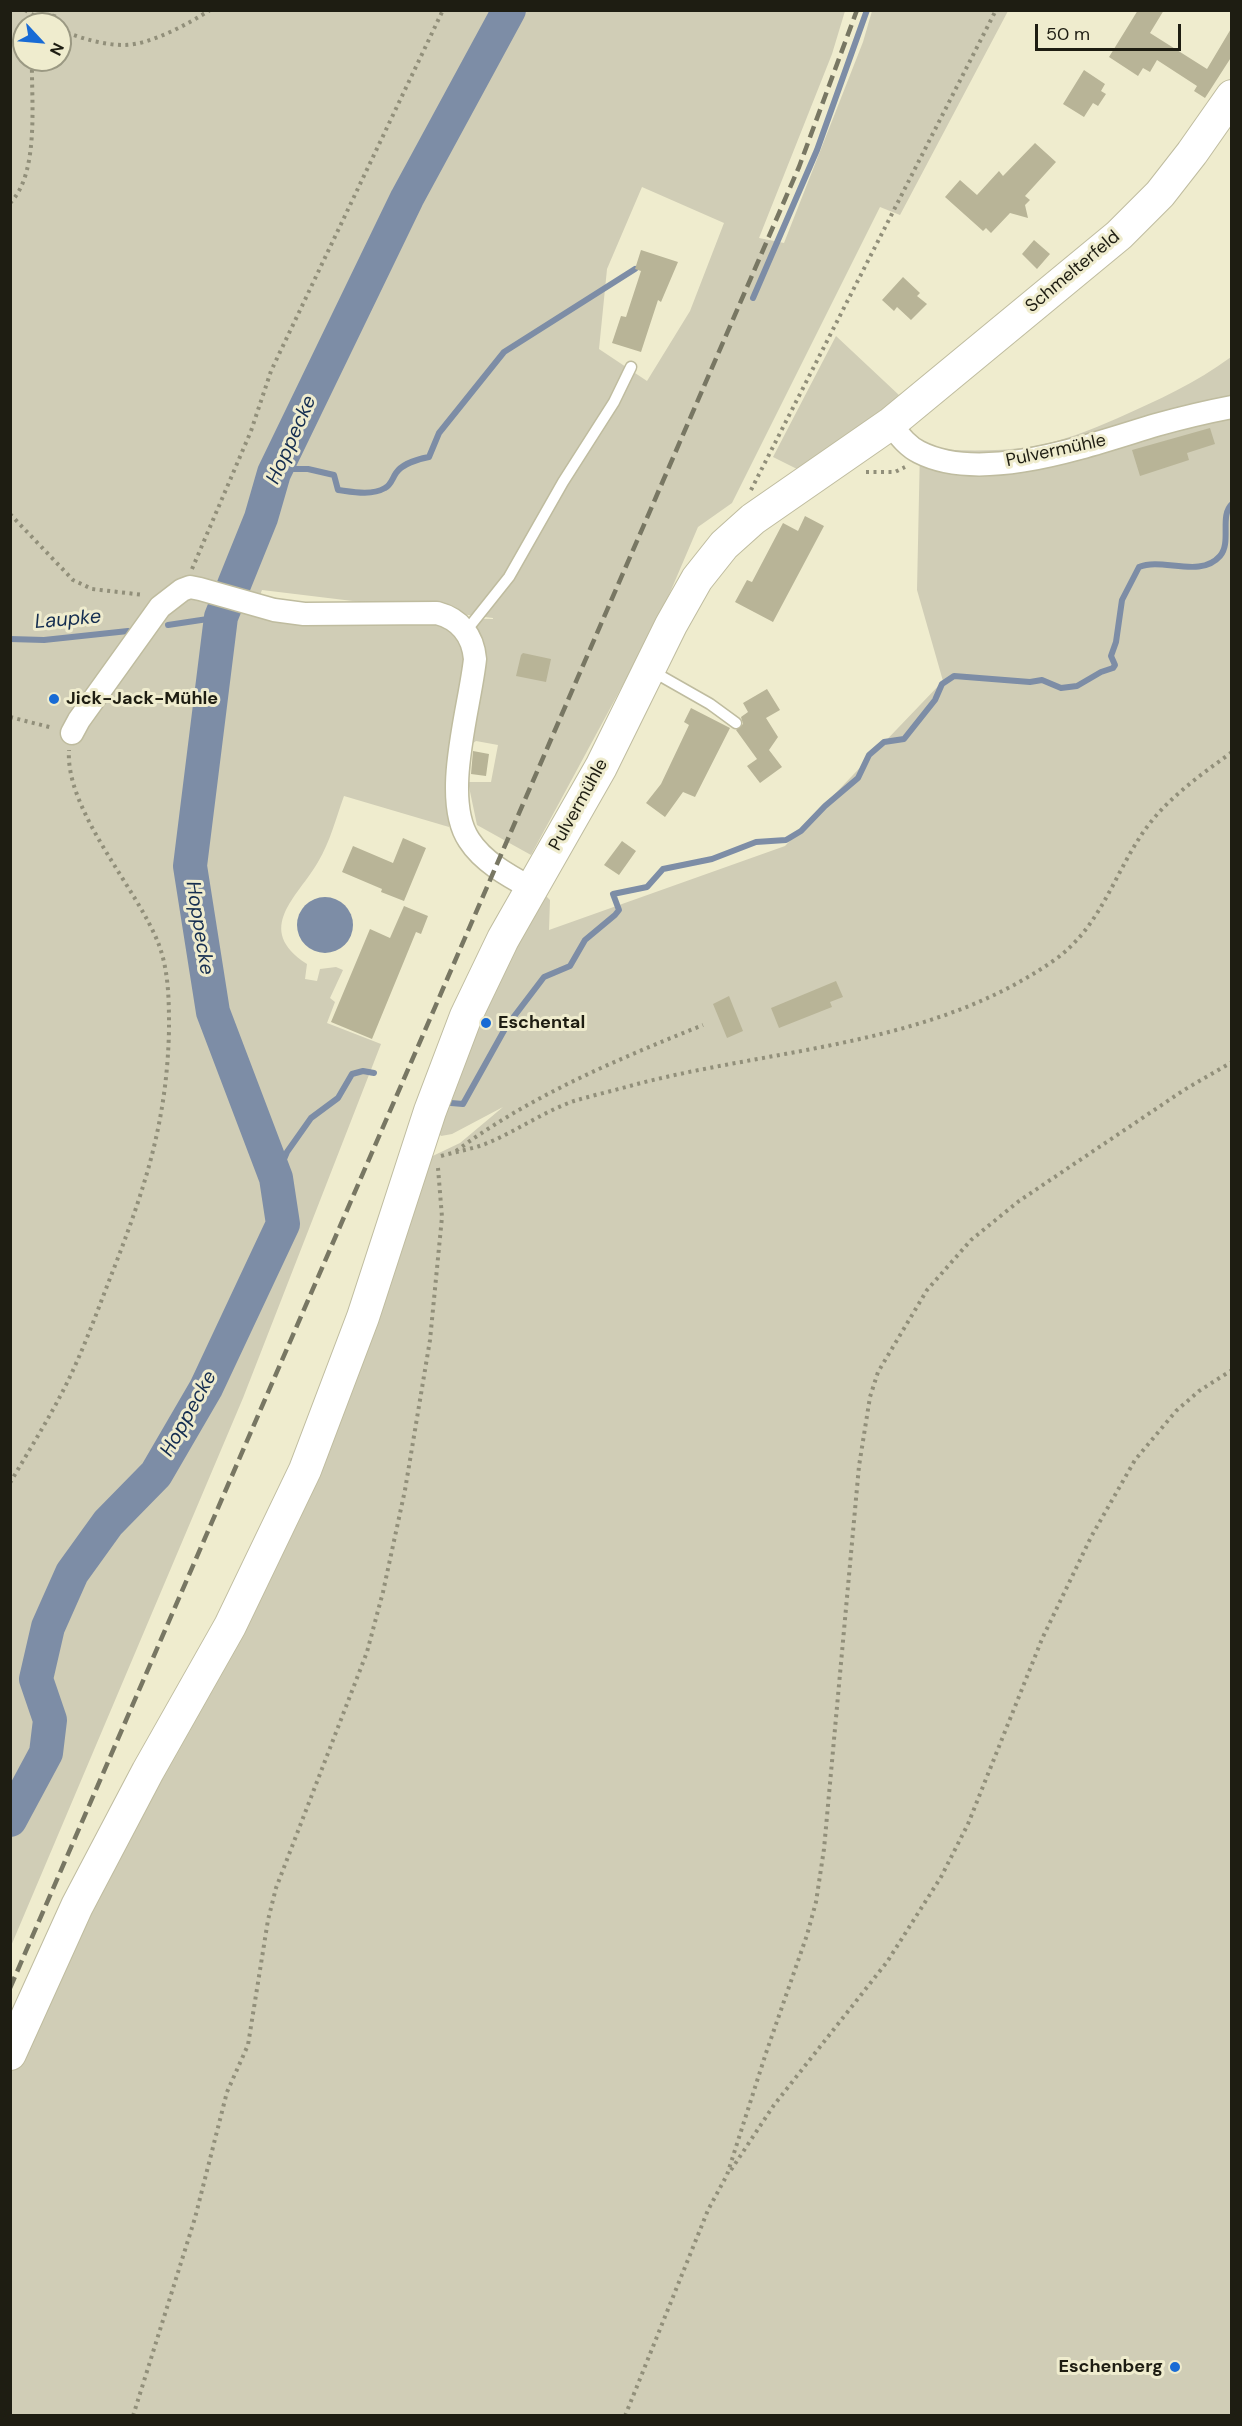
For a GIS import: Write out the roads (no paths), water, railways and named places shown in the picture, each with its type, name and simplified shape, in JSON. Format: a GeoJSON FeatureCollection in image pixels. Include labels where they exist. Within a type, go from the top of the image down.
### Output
{"type":"FeatureCollection","features":[{"type":"Feature","properties":{"kind":"main road","name":"Schmelterfeld"},"geometry":{"type":"LineString","coordinates":[[890,424],[1119,235],[1160,194],[1232,96]]}},
{"type":"Feature","properties":{"kind":"main road","name":"Pulvermühle"},"geometry":{"type":"LineString","coordinates":[[10,2054],[77,1906],[148,1771],[230,1626],[305,1470],[363,1317],[430,1152],[440,1081],[465,1016],[503,939],[601,767],[648,669],[691,589],[724,545],[769,507],[890,424]]}},
{"type":"Feature","properties":{"kind":"street","name":"Pulvermühle"},"geometry":{"type":"LineString","coordinates":[[890,424],[907,444],[919,452],[936,459],[970,464],[1030,460],[1086,447],[1156,425],[1232,407]]}},
{"type":"Feature","properties":{"kind":"street"},"geometry":{"type":"LineString","coordinates":[[72,733],[84,712],[167,600],[190,587],[248,603],[304,614],[437,613],[452,618],[466,631],[474,646],[475,659],[457,773],[456,796],[459,819],[470,842],[482,854],[496,867],[531,888]]}},
{"type":"Feature","properties":{"kind":"lane"},"geometry":{"type":"LineString","coordinates":[[466,631],[509,577],[563,482],[614,402],[631,366]]}},
{"type":"Feature","properties":{"kind":"lane"},"geometry":{"type":"LineString","coordinates":[[648,669],[710,704],[736,723]]}},
{"type":"Feature","properties":{"kind":"water"},"geometry":{"type":"Polygon","coordinates":[[[320,897],[330,897],[345,905],[351,914],[353,925],[351,936],[345,945],[330,953],[320,953],[309,948],[302,941],[297,930],[297,920],[302,909],[309,902],[320,897]]]}},
{"type":"Feature","properties":{"kind":"waterway","name":"Hoppecke"},"geometry":{"type":"LineString","coordinates":[[10,1820],[46,1753],[50,1720],[36,1679],[48,1627],[72,1573],[108,1523],[156,1474],[206,1388],[283,1224],[276,1178],[213,1012],[190,866],[221,617],[261,518],[274,473],[407,198],[509,10]]}},
{"type":"Feature","properties":{"kind":"waterway"},"geometry":{"type":"LineString","coordinates":[[753,298],[817,150],[867,10]]}},
{"type":"Feature","properties":{"kind":"waterway"},"geometry":{"type":"LineString","coordinates":[[276,469],[308,469],[334,475],[338,490],[368,493],[385,488],[402,467],[429,457],[439,433],[504,352],[635,269]]}},
{"type":"Feature","properties":{"kind":"waterway"},"geometry":{"type":"LineString","coordinates":[[451,1103],[463,1104],[506,1027],[544,977],[570,966],[585,940],[619,910],[613,894],[647,887],[663,869],[712,859],[756,842],[786,840],[801,831],[825,806],[858,778],[869,755],[884,742],[904,739],[935,700],[942,684],[954,676],[1030,682],[1042,680],[1061,688],[1077,686],[1113,668],[1115,665],[1111,656],[1116,642],[1122,600],[1139,567],[1159,564],[1192,567],[1212,563],[1223,550],[1226,515],[1232,504]]}},
{"type":"Feature","properties":{"kind":"waterway","name":"Laupke"},"geometry":{"type":"LineString","coordinates":[[168,625],[221,617]]}},
{"type":"Feature","properties":{"kind":"waterway","name":"Laupke"},"geometry":{"type":"LineString","coordinates":[[10,639],[44,640],[128,631]]}},
{"type":"Feature","properties":{"kind":"waterway"},"geometry":{"type":"LineString","coordinates":[[276,1178],[287,1152],[311,1118],[338,1098],[352,1074],[363,1071],[374,1073]]}},
{"type":"Feature","properties":{"kind":"railway"},"geometry":{"type":"LineString","coordinates":[[10,1988],[799,167],[857,10]]}},
{"type":"Feature","properties":{"kind":"place","name":"Jick-Jack-Mühle"},"geometry":{"type":"Point","coordinates":[54,699]}},
{"type":"Feature","properties":{"kind":"place","name":"Eschental"},"geometry":{"type":"Point","coordinates":[486,1023]}},
{"type":"Feature","properties":{"kind":"place","name":"Eschenberg"},"geometry":{"type":"Point","coordinates":[1175,2367]}}]}
